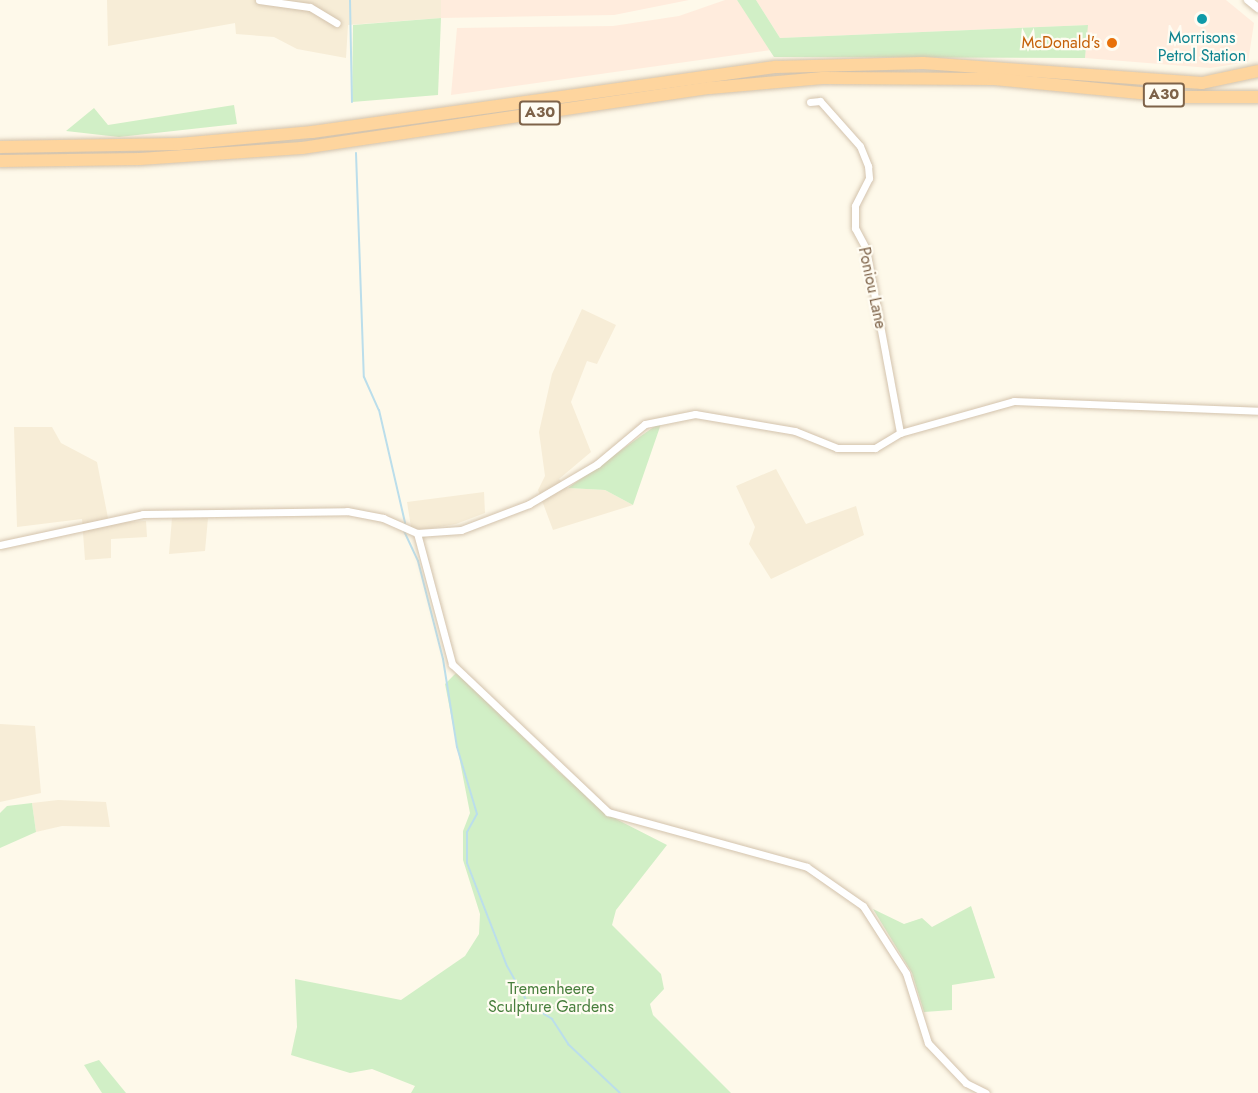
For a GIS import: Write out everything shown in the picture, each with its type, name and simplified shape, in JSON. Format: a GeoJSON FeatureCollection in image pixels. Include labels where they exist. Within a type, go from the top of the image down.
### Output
{"type":"FeatureCollection","features":[{"type":"Feature","properties":{"kind":"highway","name":"A30"},"geometry":{"type":"LineString","coordinates":[[0,147],[179,144],[301,134],[776,68],[1003,66],[1191,83],[1228,81],[1258,70]]}},
{"type":"Feature","properties":{"kind":"highway","name":"A30"},"geometry":{"type":"LineString","coordinates":[[0,161],[140,159],[302,148],[676,92],[823,78],[994,79],[1181,97],[1258,97]]}},
{"type":"Feature","properties":{"kind":"street"},"geometry":{"type":"LineString","coordinates":[[259,0],[310,3],[337,23]]}},
{"type":"Feature","properties":{"kind":"street"},"geometry":{"type":"LineString","coordinates":[[1248,0],[1257,8]]}},
{"type":"Feature","properties":{"kind":"street","name":"Poniou Lane"},"geometry":{"type":"LineString","coordinates":[[810,102],[820,101],[860,147],[868,166],[869,178],[855,207],[855,228],[866,249],[900,433]]}},
{"type":"Feature","properties":{"kind":"street"},"geometry":{"type":"LineString","coordinates":[[0,545],[143,514],[347,511],[383,518],[417,533],[461,530],[529,504],[661,417],[695,414],[795,431],[837,448],[875,448],[900,433],[1014,402],[1258,411]]}},
{"type":"Feature","properties":{"kind":"street"},"geometry":{"type":"LineString","coordinates":[[417,533],[452,664],[608,812],[807,867],[863,906],[906,973],[928,1043],[966,1083],[986,1093]]}},
{"type":"Feature","properties":{"kind":"shaded area"},"geometry":{"type":"Polygon","coordinates":[[[107,0],[441,0],[441,18],[348,25],[346,58],[297,49],[274,37],[236,34],[235,23],[108,46],[107,0]]]}},
{"type":"Feature","properties":{"kind":"shaded area"},"geometry":{"type":"Polygon","coordinates":[[[441,0],[689,0],[614,15],[441,18],[441,0]]]}},
{"type":"Feature","properties":{"kind":"shaded area"},"geometry":{"type":"Polygon","coordinates":[[[725,0],[737,0],[771,50],[451,95],[457,28],[613,26],[679,16],[725,0]]]}},
{"type":"Feature","properties":{"kind":"shaded area"},"geometry":{"type":"Polygon","coordinates":[[[756,0],[1226,0],[1254,23],[1248,62],[1210,68],[1085,58],[1087,25],[780,38],[756,0]]]}},
{"type":"Feature","properties":{"kind":"shaded area"},"geometry":{"type":"Polygon","coordinates":[[[582,309],[616,325],[597,364],[587,361],[571,402],[591,452],[559,479],[568,488],[605,490],[633,505],[553,530],[538,490],[545,476],[539,432],[552,374],[582,309]]]}},
{"type":"Feature","properties":{"kind":"shaded area"},"geometry":{"type":"Polygon","coordinates":[[[14,427],[52,427],[61,443],[97,462],[109,523],[146,521],[147,537],[111,539],[111,558],[85,560],[82,519],[17,527],[14,427]]]}},
{"type":"Feature","properties":{"kind":"shaded area"},"geometry":{"type":"Polygon","coordinates":[[[776,469],[806,524],[856,506],[864,535],[771,579],[749,544],[755,527],[736,486],[776,469]]]}},
{"type":"Feature","properties":{"kind":"shaded area"},"geometry":{"type":"Polygon","coordinates":[[[484,492],[485,513],[456,524],[415,531],[411,527],[407,502],[484,492]]]}},
{"type":"Feature","properties":{"kind":"shaded area"},"geometry":{"type":"Polygon","coordinates":[[[172,518],[208,518],[205,551],[169,554],[172,518]]]}},
{"type":"Feature","properties":{"kind":"shaded area"},"geometry":{"type":"Polygon","coordinates":[[[0,724],[35,726],[41,793],[0,802],[0,724]]]}},
{"type":"Feature","properties":{"kind":"shaded area"},"geometry":{"type":"Polygon","coordinates":[[[58,800],[106,802],[110,827],[62,826],[36,832],[32,803],[58,800]]]}},
{"type":"Feature","properties":{"kind":"green space"},"geometry":{"type":"Polygon","coordinates":[[[737,0],[756,0],[780,38],[1088,25],[1085,58],[774,57],[737,0]]]}},
{"type":"Feature","properties":{"kind":"green space"},"geometry":{"type":"Polygon","coordinates":[[[441,18],[438,95],[352,102],[353,25],[441,18]]]}},
{"type":"Feature","properties":{"kind":"green space"},"geometry":{"type":"Polygon","coordinates":[[[234,105],[237,124],[119,137],[66,131],[94,108],[108,125],[234,105]]]}},
{"type":"Feature","properties":{"kind":"green space"},"geometry":{"type":"Polygon","coordinates":[[[662,421],[633,505],[605,490],[568,488],[662,421]]]}},
{"type":"Feature","properties":{"kind":"green space","name":"Tremenheere Sculpture Gardens"},"geometry":{"type":"Polygon","coordinates":[[[457,672],[558,771],[618,820],[667,845],[616,910],[612,925],[661,974],[664,989],[650,1004],[653,1015],[731,1093],[411,1093],[415,1086],[372,1069],[350,1073],[291,1055],[297,1027],[295,979],[401,1000],[465,956],[479,934],[480,914],[463,860],[463,831],[470,813],[445,684],[457,672]]]}},
{"type":"Feature","properties":{"kind":"green space"},"geometry":{"type":"Polygon","coordinates":[[[32,803],[36,832],[0,848],[0,813],[7,806],[32,803]]]}},
{"type":"Feature","properties":{"kind":"green space"},"geometry":{"type":"Polygon","coordinates":[[[971,906],[995,978],[952,985],[952,1010],[924,1012],[912,973],[873,909],[904,924],[922,918],[932,927],[971,906]]]}},
{"type":"Feature","properties":{"kind":"green space"},"geometry":{"type":"Polygon","coordinates":[[[99,1060],[126,1093],[102,1093],[84,1065],[99,1060]]]}},
{"type":"Feature","properties":{"kind":"waterway"},"geometry":{"type":"LineString","coordinates":[[350,0],[352,102]]}},
{"type":"Feature","properties":{"kind":"waterway"},"geometry":{"type":"LineString","coordinates":[[356,153],[364,377],[379,410],[405,523]]}},
{"type":"Feature","properties":{"kind":"waterway"},"geometry":{"type":"LineString","coordinates":[[404,531],[418,561],[443,659],[457,747],[477,814],[467,832],[467,863],[507,966],[529,1005],[552,1019],[568,1044],[620,1093]]}},
{"type":"Feature","properties":{"kind":"place","name":"Morrisons Petrol Station"},"geometry":{"type":"Point","coordinates":[1202,19]}},
{"type":"Feature","properties":{"kind":"place","name":"McDonald's"},"geometry":{"type":"Point","coordinates":[1112,43]}}]}
